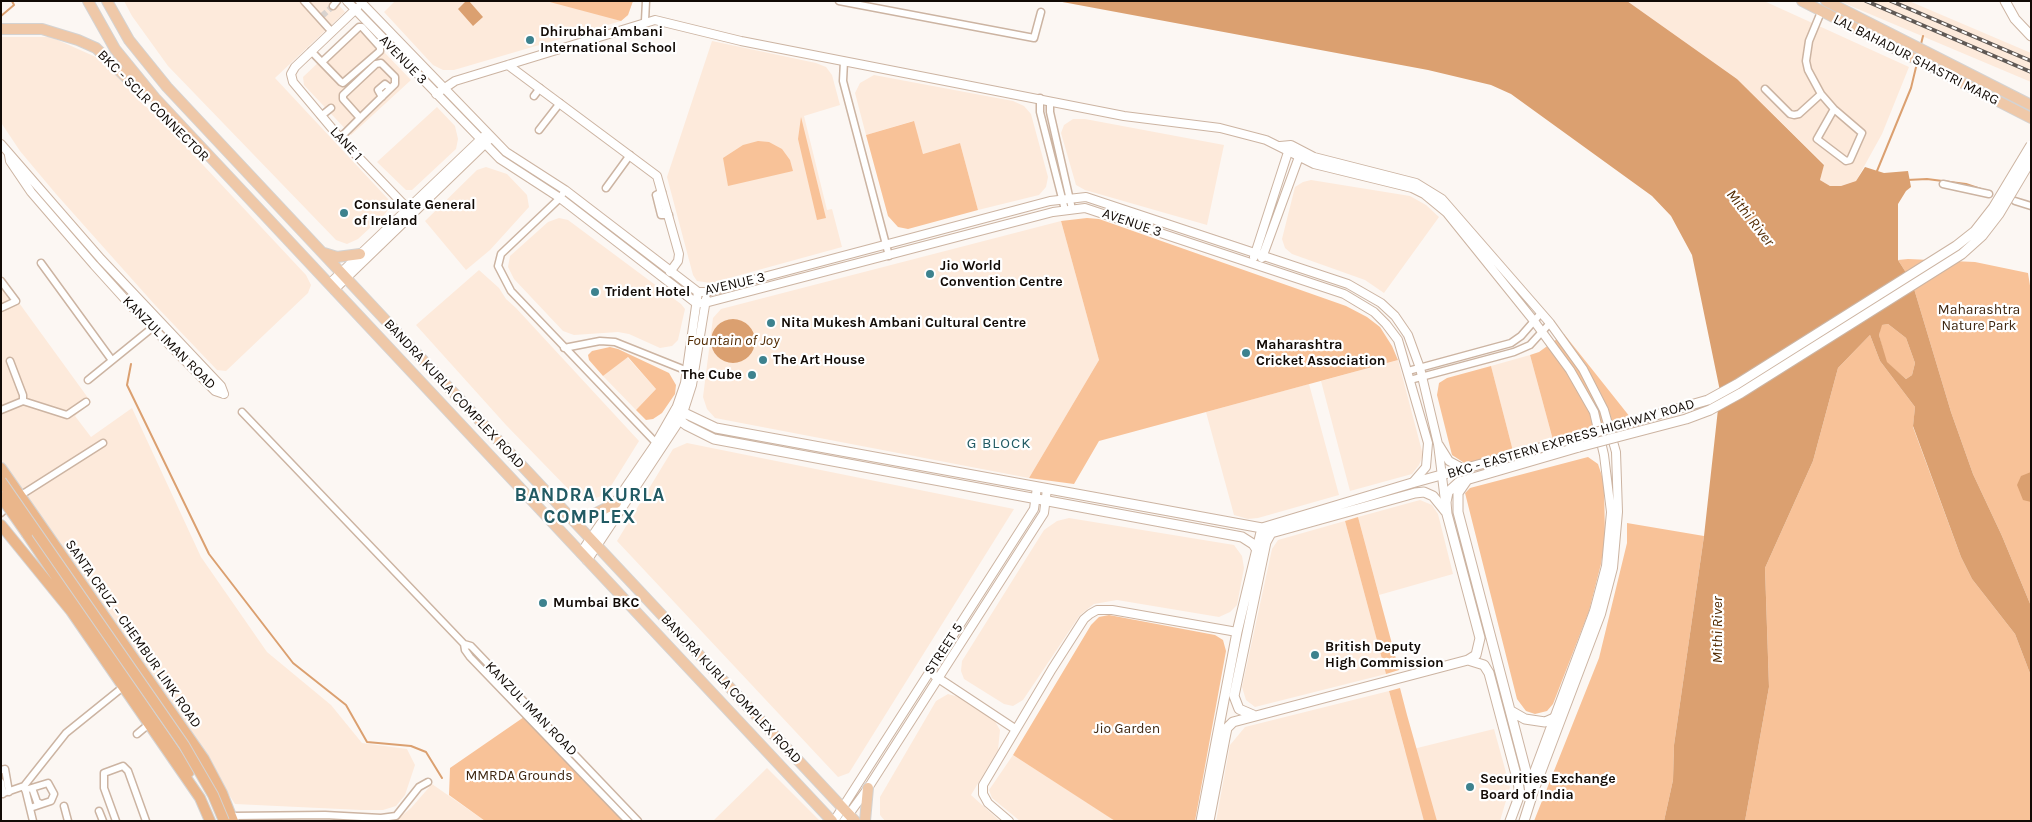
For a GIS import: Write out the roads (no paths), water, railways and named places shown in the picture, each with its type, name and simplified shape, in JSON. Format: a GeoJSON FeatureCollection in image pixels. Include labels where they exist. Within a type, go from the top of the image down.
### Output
{"type":"FeatureCollection","features":[{"type":"Feature","properties":{"kind":"highway","name":"SANTA CRUZ – CHEMBUR LINK ROAD"},"geometry":{"type":"LineString","coordinates":[[1,468],[204,759],[213,775],[230,819]]}},
{"type":"Feature","properties":{"kind":"highway"},"geometry":{"type":"LineString","coordinates":[[1,481],[32,533],[177,751],[216,821]]}},
{"type":"Feature","properties":{"kind":"highway"},"geometry":{"type":"LineString","coordinates":[[1,497],[32,533],[184,745],[230,819]]}},
{"type":"Feature","properties":{"kind":"highway"},"geometry":{"type":"LineString","coordinates":[[1,507],[32,533],[42,533],[208,775],[213,775]]}},
{"type":"Feature","properties":{"kind":"highway"},"geometry":{"type":"LineString","coordinates":[[1,525],[71,611],[200,798],[210,821]]}},
{"type":"Feature","properties":{"kind":"main road","name":"BANDRA KURLA COMPLEX ROAD"},"geometry":{"type":"LineString","coordinates":[[88,1],[98,23],[133,74],[833,821]]}},
{"type":"Feature","properties":{"kind":"main road","name":"BANDRA KURLA COMPLEX ROAD"},"geometry":{"type":"LineString","coordinates":[[107,1],[128,40],[146,63],[848,816]]}},
{"type":"Feature","properties":{"kind":"main road","name":"LAL BAHADUR SHASTRI MARG"},"geometry":{"type":"LineString","coordinates":[[1802,1],[1821,12],[1851,20]]}},
{"type":"Feature","properties":{"kind":"main road","name":"LAL BAHADUR SHASTRI MARG"},"geometry":{"type":"LineString","coordinates":[[1826,1],[1851,20],[1945,68],[1972,87],[2031,118]]}},
{"type":"Feature","properties":{"kind":"main road"},"geometry":{"type":"LineString","coordinates":[[2004,1],[2014,19],[2031,36]]}},
{"type":"Feature","properties":{"kind":"main road","name":"BKC - SCLR CONNECTOR"},"geometry":{"type":"LineString","coordinates":[[1,28],[42,29],[60,33],[96,48],[113,62],[215,170],[240,189]]}},
{"type":"Feature","properties":{"kind":"main road","name":"LAL BAHADUR SHASTRI MARG"},"geometry":{"type":"LineString","coordinates":[[1945,68],[1977,77],[2031,105]]}},
{"type":"Feature","properties":{"kind":"main road"},"geometry":{"type":"LineString","coordinates":[[1972,87],[1977,77]]}},
{"type":"Feature","properties":{"kind":"main road","name":"BKC - EASTERN EXPRESS HIGHWAY ROAD"},"geometry":{"type":"LineString","coordinates":[[1446,502],[1448,492],[1453,486],[1467,480],[1708,400],[1744,380],[1956,246],[1974,231],[1993,208],[2031,145]]}},
{"type":"Feature","properties":{"kind":"main road","name":"BKC - EASTERN EXPRESS HIGHWAY ROAD"},"geometry":{"type":"LineString","coordinates":[[1262,528],[1442,475],[1578,442],[1686,419],[1710,410],[1741,393],[1962,254],[1982,236],[1999,214],[2031,160]]}},
{"type":"Feature","properties":{"kind":"main road"},"geometry":{"type":"LineString","coordinates":[[323,253],[337,257],[360,254]]}},
{"type":"Feature","properties":{"kind":"main road"},"geometry":{"type":"LineString","coordinates":[[584,556],[659,446],[678,414]]}},
{"type":"Feature","properties":{"kind":"main road"},"geometry":{"type":"LineString","coordinates":[[678,414],[716,428],[1262,528],[1271,533],[1415,492],[1424,492],[1433,496],[1447,514]]}},
{"type":"Feature","properties":{"kind":"main road"},"geometry":{"type":"LineString","coordinates":[[678,414],[714,439],[1242,537],[1253,544],[1256,550]]}},
{"type":"Feature","properties":{"kind":"main road"},"geometry":{"type":"LineString","coordinates":[[593,542],[616,503],[659,446]]}},
{"type":"Feature","properties":{"kind":"main road"},"geometry":{"type":"LineString","coordinates":[[1467,480],[1458,493],[1458,512],[1528,779],[1531,799],[1524,821]]}},
{"type":"Feature","properties":{"kind":"main road"},"geometry":{"type":"LineString","coordinates":[[1446,502],[1447,514],[1480,638],[1500,669]]}},
{"type":"Feature","properties":{"kind":"main road"},"geometry":{"type":"LineString","coordinates":[[568,515],[590,516],[616,503]]}},
{"type":"Feature","properties":{"kind":"main road"},"geometry":{"type":"LineString","coordinates":[[1201,821],[1237,632],[1262,528]]}},
{"type":"Feature","properties":{"kind":"main road"},"geometry":{"type":"LineString","coordinates":[[1254,715],[1239,709],[1234,696],[1264,552],[1271,533]]}},
{"type":"Feature","properties":{"kind":"main road"},"geometry":{"type":"LineString","coordinates":[[1209,821],[1227,728],[1233,722],[1468,660],[1476,655],[1480,638]]}},
{"type":"Feature","properties":{"kind":"main road"},"geometry":{"type":"LineString","coordinates":[[1468,660],[1484,665],[1489,673],[1513,764],[1520,794],[1510,821]]}},
{"type":"Feature","properties":{"kind":"main road"},"geometry":{"type":"LineString","coordinates":[[1510,711],[1526,720],[1545,722],[1554,718]]}},
{"type":"Feature","properties":{"kind":"main road"},"geometry":{"type":"LineString","coordinates":[[865,821],[868,788]]}},
{"type":"Feature","properties":{"kind":"street"},"geometry":{"type":"LineString","coordinates":[[304,1],[321,17],[332,32]]}},
{"type":"Feature","properties":{"kind":"street","name":"AVENUE 3"},"geometry":{"type":"LineString","coordinates":[[346,1],[381,42],[500,159],[560,198],[696,304],[1069,209],[1098,211],[1358,301],[1386,324],[1398,340],[1409,375],[1428,444],[1426,467],[1412,483]]}},
{"type":"Feature","properties":{"kind":"street"},"geometry":{"type":"LineString","coordinates":[[645,21],[646,1]]}},
{"type":"Feature","properties":{"kind":"street"},"geometry":{"type":"LineString","coordinates":[[839,1],[1034,38],[1041,12]]}},
{"type":"Feature","properties":{"kind":"street","name":"AVENUE 3"},"geometry":{"type":"LineString","coordinates":[[361,2],[442,88],[506,152],[565,190],[698,292],[708,292],[1066,198],[1086,197],[1101,200],[1364,291],[1395,316],[1408,335],[1420,368],[1438,444],[1446,502]]}},
{"type":"Feature","properties":{"kind":"street"},"geometry":{"type":"LineString","coordinates":[[322,62],[359,27],[362,27],[381,42],[380,51],[343,83],[322,62],[312,52],[361,2]]}},
{"type":"Feature","properties":{"kind":"street"},"geometry":{"type":"LineString","coordinates":[[1821,12],[1809,41],[1806,61],[1808,70],[1821,94],[1834,109],[1862,133],[1850,160],[1846,162],[1817,139],[1834,109]]}},
{"type":"Feature","properties":{"kind":"street"},"geometry":{"type":"LineString","coordinates":[[436,94],[442,88],[455,81],[645,21],[655,20],[741,41],[1040,98],[1050,102],[1124,116],[1220,128],[1289,149],[1314,164],[1412,188],[1436,203],[1534,321],[1570,370],[1594,412],[1604,455],[1610,512],[1606,566],[1594,611],[1534,772],[1528,779]]}},
{"type":"Feature","properties":{"kind":"street","name":"LANE 1"},"geometry":{"type":"LineString","coordinates":[[312,52],[295,67],[291,74],[298,89],[340,138],[408,208]]}},
{"type":"Feature","properties":{"kind":"street"},"geometry":{"type":"LineString","coordinates":[[844,61],[843,80],[889,256]]}},
{"type":"Feature","properties":{"kind":"street"},"geometry":{"type":"LineString","coordinates":[[340,138],[382,97],[396,81],[395,77],[378,63],[344,92],[343,99],[360,118]]}},
{"type":"Feature","properties":{"kind":"street"},"geometry":{"type":"LineString","coordinates":[[508,65],[657,176],[679,254],[678,261],[670,272]]}},
{"type":"Feature","properties":{"kind":"street"},"geometry":{"type":"LineString","coordinates":[[534,96],[540,88]]}},
{"type":"Feature","properties":{"kind":"street"},"geometry":{"type":"LineString","coordinates":[[1765,89],[1790,114],[1794,115],[1799,114],[1821,94]]}},
{"type":"Feature","properties":{"kind":"street"},"geometry":{"type":"LineString","coordinates":[[1040,98],[1040,112],[1069,209]]}},
{"type":"Feature","properties":{"kind":"street"},"geometry":{"type":"LineString","coordinates":[[1050,102],[1050,112],[1066,198]]}},
{"type":"Feature","properties":{"kind":"street"},"geometry":{"type":"LineString","coordinates":[[539,130],[560,103]]}},
{"type":"Feature","properties":{"kind":"street"},"geometry":{"type":"LineString","coordinates":[[321,116],[330,108]]}},
{"type":"Feature","properties":{"kind":"street"},"geometry":{"type":"LineString","coordinates":[[344,275],[360,254],[408,208],[489,136]]}},
{"type":"Feature","properties":{"kind":"street"},"geometry":{"type":"LineString","coordinates":[[331,287],[482,142]]}},
{"type":"Feature","properties":{"kind":"street","name":"KANZUL IMAN ROAD"},"geometry":{"type":"LineString","coordinates":[[1,144],[9,155],[10,161],[32,192],[94,265],[152,328],[215,391],[224,394],[221,386],[101,259],[37,187],[15,158],[9,155]]}},
{"type":"Feature","properties":{"kind":"street"},"geometry":{"type":"LineString","coordinates":[[1256,265],[1289,149]]}},
{"type":"Feature","properties":{"kind":"street"},"geometry":{"type":"LineString","coordinates":[[1259,254],[1300,154]]}},
{"type":"Feature","properties":{"kind":"street"},"geometry":{"type":"LineString","coordinates":[[1300,154],[1416,183],[1442,199],[1550,323],[1583,368],[1604,410],[1616,452],[1618,512],[1613,568],[1601,614],[1531,799]]}},
{"type":"Feature","properties":{"kind":"street"},"geometry":{"type":"LineString","coordinates":[[606,188],[630,155]]}},
{"type":"Feature","properties":{"kind":"street"},"geometry":{"type":"LineString","coordinates":[[1944,184],[1989,194]]}},
{"type":"Feature","properties":{"kind":"street"},"geometry":{"type":"LineString","coordinates":[[565,190],[560,198],[501,254],[498,266],[508,288],[659,446]]}},
{"type":"Feature","properties":{"kind":"street"},"geometry":{"type":"LineString","coordinates":[[2015,201],[2031,206]]}},
{"type":"Feature","properties":{"kind":"street"},"geometry":{"type":"LineString","coordinates":[[41,263],[111,359]]}},
{"type":"Feature","properties":{"kind":"street"},"geometry":{"type":"LineString","coordinates":[[1,281],[16,301],[1,308]]}},
{"type":"Feature","properties":{"kind":"street"},"geometry":{"type":"LineString","coordinates":[[1336,292],[1339,281]]}},
{"type":"Feature","properties":{"kind":"street","name":"AVENUE 3"},"geometry":{"type":"LineString","coordinates":[[696,304],[698,292]]}},
{"type":"Feature","properties":{"kind":"street"},"geometry":{"type":"LineString","coordinates":[[678,414],[690,372],[708,292]]}},
{"type":"Feature","properties":{"kind":"street"},"geometry":{"type":"LineString","coordinates":[[690,372],[696,304]]}},
{"type":"Feature","properties":{"kind":"street"},"geometry":{"type":"LineString","coordinates":[[1409,375],[1420,368],[1511,343],[1521,336],[1541,313]]}},
{"type":"Feature","properties":{"kind":"street"},"geometry":{"type":"LineString","coordinates":[[1409,375],[1421,377],[1514,352],[1530,345],[1550,323]]}},
{"type":"Feature","properties":{"kind":"street"},"geometry":{"type":"LineString","coordinates":[[88,380],[111,359],[152,328]]}},
{"type":"Feature","properties":{"kind":"street"},"geometry":{"type":"LineString","coordinates":[[564,348],[600,341],[615,342],[690,372]]}},
{"type":"Feature","properties":{"kind":"street"},"geometry":{"type":"LineString","coordinates":[[10,361],[23,395],[23,401]]}},
{"type":"Feature","properties":{"kind":"street"},"geometry":{"type":"LineString","coordinates":[[1,410],[23,401],[67,415],[86,402]]}},
{"type":"Feature","properties":{"kind":"street","name":"KANZUL IMAN ROAD"},"geometry":{"type":"LineString","coordinates":[[242,412],[464,644],[471,646],[638,821]]}},
{"type":"Feature","properties":{"kind":"street"},"geometry":{"type":"LineString","coordinates":[[1,513],[20,495],[103,443]]}},
{"type":"Feature","properties":{"kind":"street"},"geometry":{"type":"LineString","coordinates":[[1438,444],[1449,461],[1465,470]]}},
{"type":"Feature","properties":{"kind":"street"},"geometry":{"type":"LineString","coordinates":[[1604,455],[1616,452]]}},
{"type":"Feature","properties":{"kind":"street","name":"STREET 5"},"geometry":{"type":"LineString","coordinates":[[848,816],[929,673],[1034,509],[1037,487]]}},
{"type":"Feature","properties":{"kind":"street","name":"STREET 5"},"geometry":{"type":"LineString","coordinates":[[848,816],[868,788],[1044,513],[1048,489]]}},
{"type":"Feature","properties":{"kind":"street"},"geometry":{"type":"LineString","coordinates":[[1009,821],[988,803],[983,794],[983,785],[1015,729],[1084,619],[1097,610],[1112,610],[1237,632]]}},
{"type":"Feature","properties":{"kind":"street","name":"KANZUL IMAN ROAD"},"geometry":{"type":"LineString","coordinates":[[464,644],[464,650],[628,821]]}},
{"type":"Feature","properties":{"kind":"street"},"geometry":{"type":"LineString","coordinates":[[929,673],[1015,729]]}},
{"type":"Feature","properties":{"kind":"street"},"geometry":{"type":"LineString","coordinates":[[33,821],[27,788],[66,733],[123,687]]}},
{"type":"Feature","properties":{"kind":"street"},"geometry":{"type":"LineString","coordinates":[[136,734],[149,724]]}},
{"type":"Feature","properties":{"kind":"street"},"geometry":{"type":"LineString","coordinates":[[116,821],[104,788],[104,773],[123,766],[128,771],[146,821]]}},
{"type":"Feature","properties":{"kind":"street"},"geometry":{"type":"LineString","coordinates":[[3,770],[4,793]]}},
{"type":"Feature","properties":{"kind":"street"},"geometry":{"type":"LineString","coordinates":[[1,782],[4,793]]}},
{"type":"Feature","properties":{"kind":"street"},"geometry":{"type":"LineString","coordinates":[[230,819],[325,815],[380,818],[396,816],[419,786],[428,782]]}},
{"type":"Feature","properties":{"kind":"street"},"geometry":{"type":"LineString","coordinates":[[4,793],[50,784],[54,798],[51,801],[30,808]]}},
{"type":"Feature","properties":{"kind":"street"},"geometry":{"type":"LineString","coordinates":[[27,788],[40,804]]}},
{"type":"Feature","properties":{"kind":"street"},"geometry":{"type":"LineString","coordinates":[[64,806],[68,821]]}},
{"type":"Feature","properties":{"kind":"street"},"geometry":{"type":"LineString","coordinates":[[99,811],[103,821]]}},
{"type":"Feature","properties":{"kind":"street"},"geometry":{"type":"LineString","coordinates":[[833,821],[848,816]]}},
{"type":"Feature","properties":{"kind":"water"},"geometry":{"type":"Polygon","coordinates":[[[466,1],[469,1],[483,17],[473,26],[458,9],[466,1]]]}},
{"type":"Feature","properties":{"kind":"water","name":"Mithi River"},"geometry":{"type":"Polygon","coordinates":[[[1057,1],[1627,1],[1737,79],[1824,165],[1820,180],[1830,186],[1841,186],[1856,181],[1865,167],[1884,173],[1908,171],[1911,187],[1906,191],[1898,204],[1898,260],[1912,282],[1951,412],[1973,474],[2002,536],[2031,606],[2031,676],[2015,634],[1972,579],[1961,557],[1913,426],[1915,407],[1880,361],[1870,335],[1838,368],[1813,461],[1765,568],[1769,687],[1745,821],[1664,821],[1673,780],[1674,745],[1704,536],[1720,391],[1692,255],[1671,216],[1652,196],[1511,94],[1491,85],[1428,70],[1057,1]],[[1888,324],[1882,325],[1879,335],[1887,362],[1906,379],[1912,375],[1915,363],[1906,338],[1888,324]]]}},
{"type":"Feature","properties":{"kind":"water","name":"Fountain of Joy"},"geometry":{"type":"Polygon","coordinates":[[[733,319],[749,325],[755,341],[749,357],[733,363],[717,357],[711,341],[717,325],[733,319]]]}},
{"type":"Feature","properties":{"kind":"water"},"geometry":{"type":"Polygon","coordinates":[[[2031,472],[2031,502],[2023,500],[2017,485],[2021,476],[2031,472]]]}},
{"type":"Feature","properties":{"kind":"waterway"},"geometry":{"type":"LineString","coordinates":[[1,16],[14,5],[12,1]]}},
{"type":"Feature","properties":{"kind":"waterway"},"geometry":{"type":"LineString","coordinates":[[1921,44],[1923,36]]}},
{"type":"Feature","properties":{"kind":"waterway"},"geometry":{"type":"LineString","coordinates":[[1877,171],[1911,88],[1917,63]]}},
{"type":"Feature","properties":{"kind":"waterway"},"geometry":{"type":"LineString","coordinates":[[1907,180],[1927,179],[1966,184],[1984,190]]}},
{"type":"Feature","properties":{"kind":"waterway"},"geometry":{"type":"LineString","coordinates":[[131,364],[127,385],[209,554],[293,663],[346,705],[367,742],[411,746],[426,752],[442,778]]}},
{"type":"Feature","properties":{"kind":"tunnel"},"geometry":{"type":"LineString","coordinates":[[322,16],[333,6]]}},
{"type":"Feature","properties":{"kind":"railway"},"geometry":{"type":"LineString","coordinates":[[1866,1],[2031,72]]}},
{"type":"Feature","properties":{"kind":"railway"},"geometry":{"type":"LineString","coordinates":[[1891,1],[2031,61]]}},
{"type":"Feature","properties":{"kind":"place","name":"Dhirubhai Ambani International School"},"geometry":{"type":"Point","coordinates":[530,40]}},
{"type":"Feature","properties":{"kind":"place","name":"Consulate General of Ireland"},"geometry":{"type":"Point","coordinates":[344,213]}},
{"type":"Feature","properties":{"kind":"place","name":"Jio World Convention Centre"},"geometry":{"type":"Point","coordinates":[930,274]}},
{"type":"Feature","properties":{"kind":"place","name":"Trident Hotel"},"geometry":{"type":"Point","coordinates":[595,292]}},
{"type":"Feature","properties":{"kind":"place","name":"Nita Mukesh Ambani Cultural Centre"},"geometry":{"type":"Point","coordinates":[771,323]}},
{"type":"Feature","properties":{"kind":"place","name":"Maharashtra Cricket Association"},"geometry":{"type":"Point","coordinates":[1246,353]}},
{"type":"Feature","properties":{"kind":"place","name":"The Art House"},"geometry":{"type":"Point","coordinates":[763,360]}},
{"type":"Feature","properties":{"kind":"place","name":"The Cube"},"geometry":{"type":"Point","coordinates":[752,375]}},
{"type":"Feature","properties":{"kind":"place","name":"Mumbai BKC"},"geometry":{"type":"Point","coordinates":[543,603]}},
{"type":"Feature","properties":{"kind":"place","name":"British Deputy High Commission"},"geometry":{"type":"Point","coordinates":[1315,655]}},
{"type":"Feature","properties":{"kind":"place","name":"Securities Exchange Board of India"},"geometry":{"type":"Point","coordinates":[1470,787]}},
{"type":"Feature","properties":{"kind":"district","name":"G BLOCK"},"geometry":{"type":"Point","coordinates":[999,444]}},
{"type":"Feature","properties":{"kind":"district","name":"BANDRA KURLA COMPLEX"},"geometry":{"type":"Point","coordinates":[590,507]}},
{"type":"Feature","properties":{"kind":"park label","name":"Maharashtra Nature Park"},"geometry":{"type":"Point","coordinates":[1979,318]}},
{"type":"Feature","properties":{"kind":"park label","name":"Jio Garden"},"geometry":{"type":"Point","coordinates":[1127,729]}},
{"type":"Feature","properties":{"kind":"park label","name":"MMRDA Grounds"},"geometry":{"type":"Point","coordinates":[519,776]}}]}
